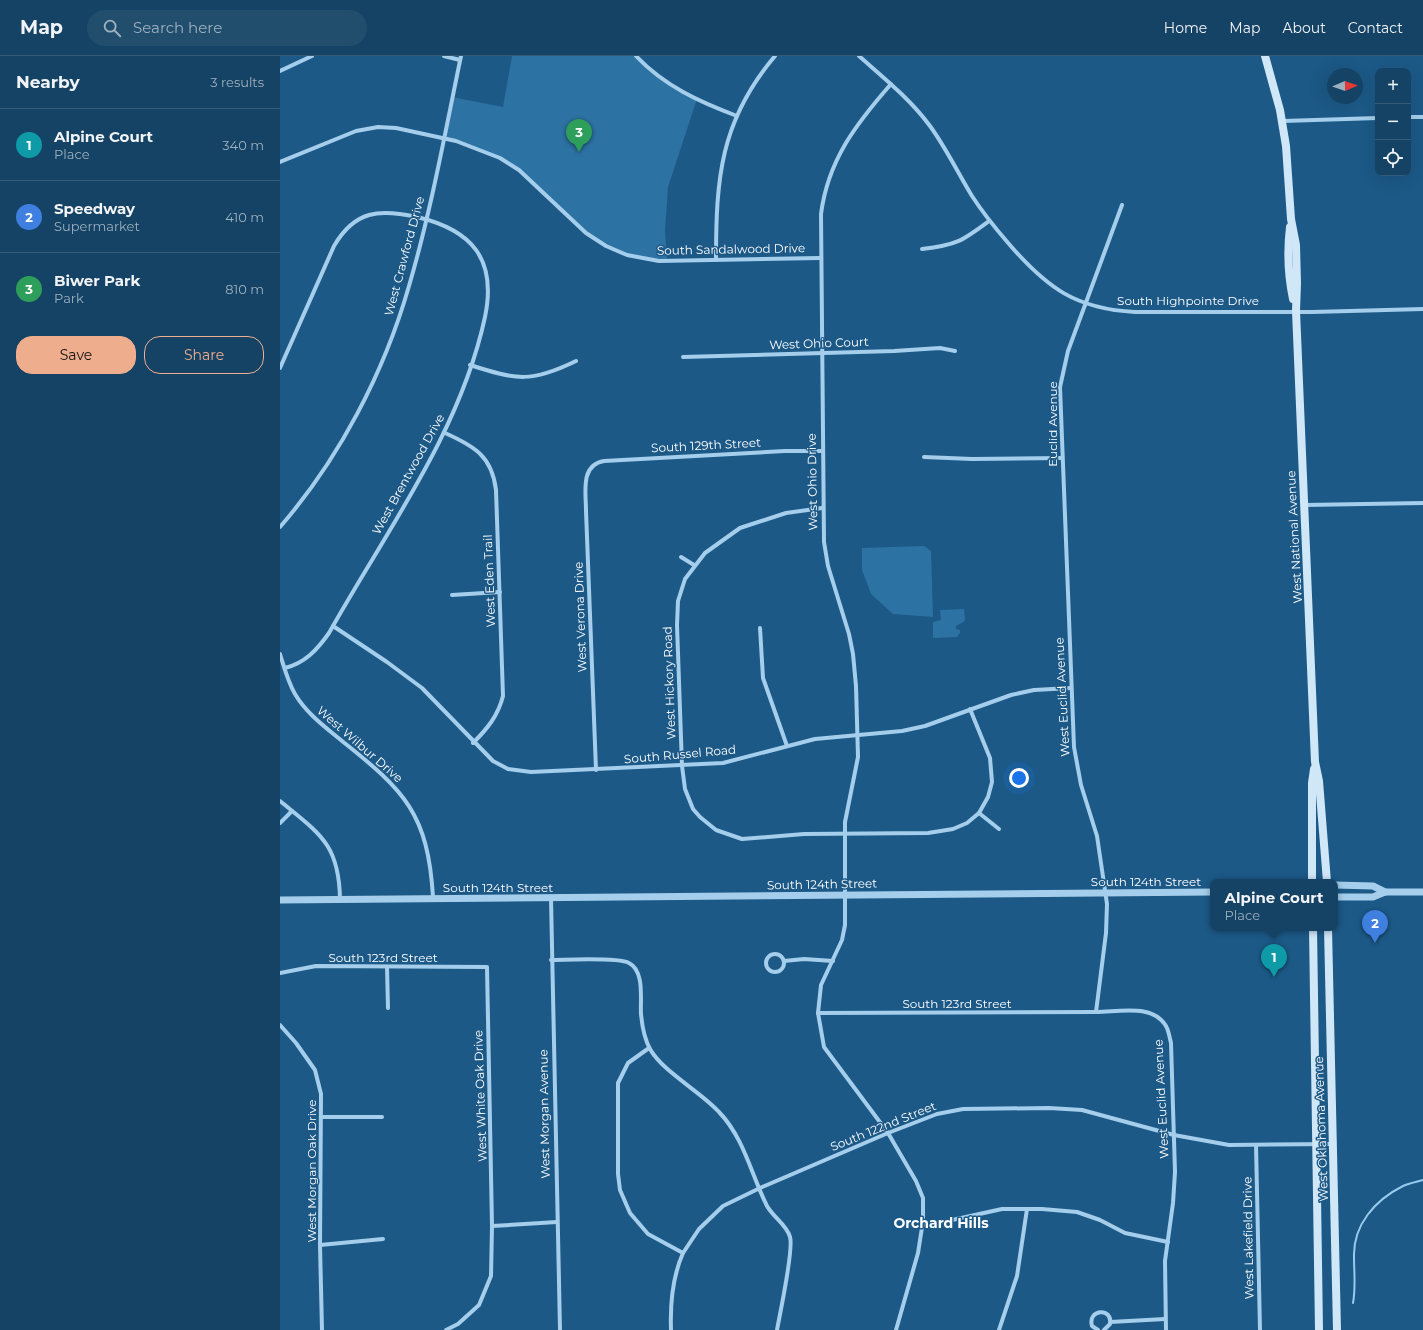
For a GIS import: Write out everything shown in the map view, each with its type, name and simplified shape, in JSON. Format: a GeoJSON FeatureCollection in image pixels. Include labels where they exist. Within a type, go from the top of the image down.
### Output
{"type":"FeatureCollection","features":[{"type":"Feature","properties":{"kind":"main road","name":"West National Avenue"},"geometry":{"type":"LineString","coordinates":[[1266,56],[1283,121],[1291,219],[1288,264],[1296,311],[1315,762],[1319,780],[1327,879]]}},
{"type":"Feature","properties":{"kind":"main road","name":"West National Avenue"},"geometry":{"type":"LineString","coordinates":[[1312,879],[1312,782],[1315,762]]}},
{"type":"Feature","properties":{"kind":"main road","name":"West Oklahoma Avenue"},"geometry":{"type":"LineString","coordinates":[[1313,931],[1315,1144],[1319,1330]]}},
{"type":"Feature","properties":{"kind":"main road","name":"West Oklahoma Avenue"},"geometry":{"type":"LineString","coordinates":[[1328,931],[1337,1330]]}},
{"type":"Feature","properties":{"kind":"street"},"geometry":{"type":"LineString","coordinates":[[280,71],[312,56]]}},
{"type":"Feature","properties":{"kind":"street"},"geometry":{"type":"LineString","coordinates":[[444,56],[461,58]]}},
{"type":"Feature","properties":{"kind":"street"},"geometry":{"type":"LineString","coordinates":[[636,56],[656,75],[676,88],[737,116]]}},
{"type":"Feature","properties":{"kind":"street"},"geometry":{"type":"LineString","coordinates":[[716,260],[716,207],[719,175],[728,138],[750,90],[775,56]]}},
{"type":"Feature","properties":{"kind":"street","name":"South Highpointe Drive"},"geometry":{"type":"LineString","coordinates":[[859,56],[920,111],[932,128],[972,196],[989,220],[1026,264],[1042,279],[1067,296],[1100,308],[1124,311],[1423,309]]}},
{"type":"Feature","properties":{"kind":"street","name":"West Crawford Drive"},"geometry":{"type":"LineString","coordinates":[[280,528],[314,484],[335,451],[358,410],[379,367],[409,288],[426,219],[461,58]]}},
{"type":"Feature","properties":{"kind":"street","name":"West Ohio Drive"},"geometry":{"type":"LineString","coordinates":[[891,84],[859,121],[832,172],[825,192],[821,214],[822,508],[824,542],[828,566],[853,654],[858,757],[846,809],[844,833],[846,895],[845,925],[833,961],[821,985],[818,1013],[824,1048],[888,1133],[916,1181],[923,1198],[922,1225],[918,1253],[896,1330]]}},
{"type":"Feature","properties":{"kind":"street"},"geometry":{"type":"LineString","coordinates":[[1411,117],[1423,117]]}},
{"type":"Feature","properties":{"kind":"street"},"geometry":{"type":"LineString","coordinates":[[1283,121],[1375,118]]}},
{"type":"Feature","properties":{"kind":"street","name":"South Sandalwood Drive"},"geometry":{"type":"LineString","coordinates":[[280,162],[347,134],[367,128],[396,128],[443,138],[477,148],[514,165],[586,233],[619,252],[644,259],[659,261],[820,258]]}},
{"type":"Feature","properties":{"kind":"street","name":"Euclid Avenue"},"geometry":{"type":"LineString","coordinates":[[1065,548],[1060,407],[1062,375],[1086,303],[1122,205]]}},
{"type":"Feature","properties":{"kind":"street","name":"West Brentwood Drive"},"geometry":{"type":"LineString","coordinates":[[280,368],[334,246],[347,227],[367,215],[382,212],[397,213],[444,224],[464,236],[476,250],[486,272],[488,292],[486,310],[470,365],[445,433],[322,643],[311,655],[295,665],[285,668]]}},
{"type":"Feature","properties":{"kind":"street"},"geometry":{"type":"LineString","coordinates":[[922,249],[952,245],[968,237],[989,220]]}},
{"type":"Feature","properties":{"kind":"street","name":"West Ohio Court"},"geometry":{"type":"LineString","coordinates":[[683,357],[894,351],[940,348],[956,351]]}},
{"type":"Feature","properties":{"kind":"street"},"geometry":{"type":"LineString","coordinates":[[470,365],[511,376],[522,377],[545,375],[576,361]]}},
{"type":"Feature","properties":{"kind":"street","name":"West Eden Trail"},"geometry":{"type":"LineString","coordinates":[[445,433],[481,454],[492,471],[496,490],[503,696],[498,713],[473,743]]}},
{"type":"Feature","properties":{"kind":"street","name":"South 129th Street"},"geometry":{"type":"LineString","coordinates":[[593,465],[604,461],[785,451],[822,451]]}},
{"type":"Feature","properties":{"kind":"street"},"geometry":{"type":"LineString","coordinates":[[924,457],[972,459],[1062,458]]}},
{"type":"Feature","properties":{"kind":"street","name":"West Verona Drive"},"geometry":{"type":"LineString","coordinates":[[593,465],[587,473],[586,478],[586,511],[596,770]]}},
{"type":"Feature","properties":{"kind":"street"},"geometry":{"type":"LineString","coordinates":[[1305,505],[1423,503]]}},
{"type":"Feature","properties":{"kind":"street","name":"West Hickory Road"},"geometry":{"type":"LineString","coordinates":[[822,508],[786,513],[740,528],[713,546],[694,565],[681,588],[677,611],[682,766],[685,790],[693,809],[708,825],[726,835],[748,839],[791,835],[844,833],[928,833],[944,831],[967,823],[979,813]]}},
{"type":"Feature","properties":{"kind":"street","name":"West Euclid Avenue"},"geometry":{"type":"LineString","coordinates":[[1065,548],[1075,758],[1081,785],[1097,836],[1106,892],[1106,933],[1096,1012],[1148,1011],[1157,1016],[1167,1028],[1171,1043],[1174,1136],[1173,1195],[1165,1261],[1166,1330]]}},
{"type":"Feature","properties":{"kind":"street"},"geometry":{"type":"LineString","coordinates":[[681,556],[694,565]]}},
{"type":"Feature","properties":{"kind":"street"},"geometry":{"type":"LineString","coordinates":[[452,594],[500,592]]}},
{"type":"Feature","properties":{"kind":"street","name":"South Russel Road"},"geometry":{"type":"LineString","coordinates":[[333,626],[387,662],[422,688],[473,743],[493,761],[515,770],[537,773],[682,766],[730,762],[815,739],[894,732],[925,726],[1011,695],[1034,690],[1071,688]]}},
{"type":"Feature","properties":{"kind":"street"},"geometry":{"type":"LineString","coordinates":[[760,628],[760,656],[763,678],[788,746]]}},
{"type":"Feature","properties":{"kind":"street","name":"West Wilbur Drive"},"geometry":{"type":"LineString","coordinates":[[280,654],[295,694],[309,712],[371,764],[404,798],[416,816],[430,858],[432,898]]}},
{"type":"Feature","properties":{"kind":"street"},"geometry":{"type":"LineString","coordinates":[[970,709],[990,758],[992,772],[988,797],[979,813],[999,829]]}},
{"type":"Feature","properties":{"kind":"street"},"geometry":{"type":"LineString","coordinates":[[280,801],[317,832],[332,852],[339,877],[340,899]]}},
{"type":"Feature","properties":{"kind":"street"},"geometry":{"type":"LineString","coordinates":[[280,823],[292,811]]}},
{"type":"Feature","properties":{"kind":"street"},"geometry":{"type":"LineString","coordinates":[[1338,885],[1373,886],[1385,892]]}},
{"type":"Feature","properties":{"kind":"street","name":"South 124th Street"},"geometry":{"type":"LineString","coordinates":[[280,900],[1210,892]]}},
{"type":"Feature","properties":{"kind":"street"},"geometry":{"type":"LineString","coordinates":[[1338,897],[1373,897],[1385,892],[1423,892]]}},
{"type":"Feature","properties":{"kind":"street","name":"West Morgan Avenue"},"geometry":{"type":"LineString","coordinates":[[551,898],[550,960],[560,1330]]}},
{"type":"Feature","properties":{"kind":"street"},"geometry":{"type":"LineString","coordinates":[[772,955],[781,956],[784,961],[784,967],[777,972],[769,970],[766,965],[768,959],[772,955]]}},
{"type":"Feature","properties":{"kind":"street"},"geometry":{"type":"LineString","coordinates":[[784,961],[804,959],[833,961]]}},
{"type":"Feature","properties":{"kind":"street"},"geometry":{"type":"LineString","coordinates":[[550,960],[618,960],[629,963],[636,970],[641,986],[643,1028],[649,1048],[661,1063],[698,1092],[720,1113],[741,1143],[774,1217],[783,1226],[790,1238],[790,1257],[777,1330]]}},
{"type":"Feature","properties":{"kind":"street","name":"South 123rd Street"},"geometry":{"type":"LineString","coordinates":[[280,973],[316,966],[488,967]]}},
{"type":"Feature","properties":{"kind":"street"},"geometry":{"type":"LineString","coordinates":[[387,967],[388,1008]]}},
{"type":"Feature","properties":{"kind":"street","name":"West White Oak Drive"},"geometry":{"type":"LineString","coordinates":[[446,1330],[458,1324],[479,1305],[491,1276],[492,1226],[488,967]]}},
{"type":"Feature","properties":{"kind":"street","name":"South 123rd Street"},"geometry":{"type":"LineString","coordinates":[[818,1013],[1096,1012]]}},
{"type":"Feature","properties":{"kind":"street","name":"West Morgan Oak Drive"},"geometry":{"type":"LineString","coordinates":[[280,1025],[296,1043],[315,1070],[322,1094],[320,1245],[322,1330]]}},
{"type":"Feature","properties":{"kind":"street"},"geometry":{"type":"LineString","coordinates":[[649,1048],[628,1063],[618,1083],[618,1174],[620,1190],[630,1213],[648,1234],[683,1252]]}},
{"type":"Feature","properties":{"kind":"street","name":"South 122nd Street"},"geometry":{"type":"LineString","coordinates":[[671,1330],[672,1287],[683,1252],[698,1229],[723,1206],[760,1188],[888,1133],[937,1114],[963,1109],[1003,1107],[1082,1110],[1174,1136],[1229,1145],[1334,1144]]}},
{"type":"Feature","properties":{"kind":"street"},"geometry":{"type":"LineString","coordinates":[[322,1117],[382,1117]]}},
{"type":"Feature","properties":{"kind":"street","name":"West Lakefield Drive"},"geometry":{"type":"LineString","coordinates":[[1256,1145],[1260,1330]]}},
{"type":"Feature","properties":{"kind":"street"},"geometry":{"type":"LineString","coordinates":[[922,1225],[934,1224],[1002,1209],[1077,1212],[1100,1220],[1125,1233],[1168,1242]]}},
{"type":"Feature","properties":{"kind":"street"},"geometry":{"type":"LineString","coordinates":[[999,1330],[1017,1276],[1027,1209]]}},
{"type":"Feature","properties":{"kind":"street"},"geometry":{"type":"LineString","coordinates":[[492,1226],[557,1222]]}},
{"type":"Feature","properties":{"kind":"street"},"geometry":{"type":"LineString","coordinates":[[320,1245],[383,1239]]}},
{"type":"Feature","properties":{"kind":"street"},"geometry":{"type":"LineString","coordinates":[[1098,1330],[1091,1323],[1094,1314],[1103,1312],[1108,1315],[1110,1322],[1108,1327],[1104,1330]]}},
{"type":"Feature","properties":{"kind":"street"},"geometry":{"type":"LineString","coordinates":[[1110,1322],[1165,1319]]}},
{"type":"Feature","properties":{"kind":"shaded area"},"geometry":{"type":"Polygon","coordinates":[[[512,56],[636,56],[656,75],[697,99],[668,187],[665,231],[667,261],[643,259],[606,246],[582,229],[514,165],[443,138],[452,97],[503,107],[512,56]]]}},
{"type":"Feature","properties":{"kind":"shaded area"},"geometry":{"type":"Polygon","coordinates":[[[924,546],[931,551],[933,617],[893,614],[871,594],[862,570],[862,548],[924,546]]]}},
{"type":"Feature","properties":{"kind":"shaded area"},"geometry":{"type":"Polygon","coordinates":[[[964,609],[965,621],[956,626],[956,629],[960,630],[957,637],[933,638],[933,622],[941,620],[940,610],[964,609]]]}},
{"type":"Feature","properties":{"kind":"waterway"},"geometry":{"type":"LineString","coordinates":[[1353,1303],[1355,1286],[1355,1245],[1357,1234],[1362,1224],[1383,1198],[1403,1186],[1423,1180]]}},
{"type":"Feature","properties":{"kind":"place","name":"Biwer Park"},"geometry":{"type":"Point","coordinates":[579,152]}},
{"type":"Feature","properties":{"kind":"place","name":"Speedway"},"geometry":{"type":"Point","coordinates":[1375,943]}},
{"type":"Feature","properties":{"kind":"place","name":"Alpine Court"},"geometry":{"type":"Point","coordinates":[1274,977]}},
{"type":"Feature","properties":{"kind":"district","name":"Orchard Hills"},"geometry":{"type":"Point","coordinates":[941,1223]}}]}
